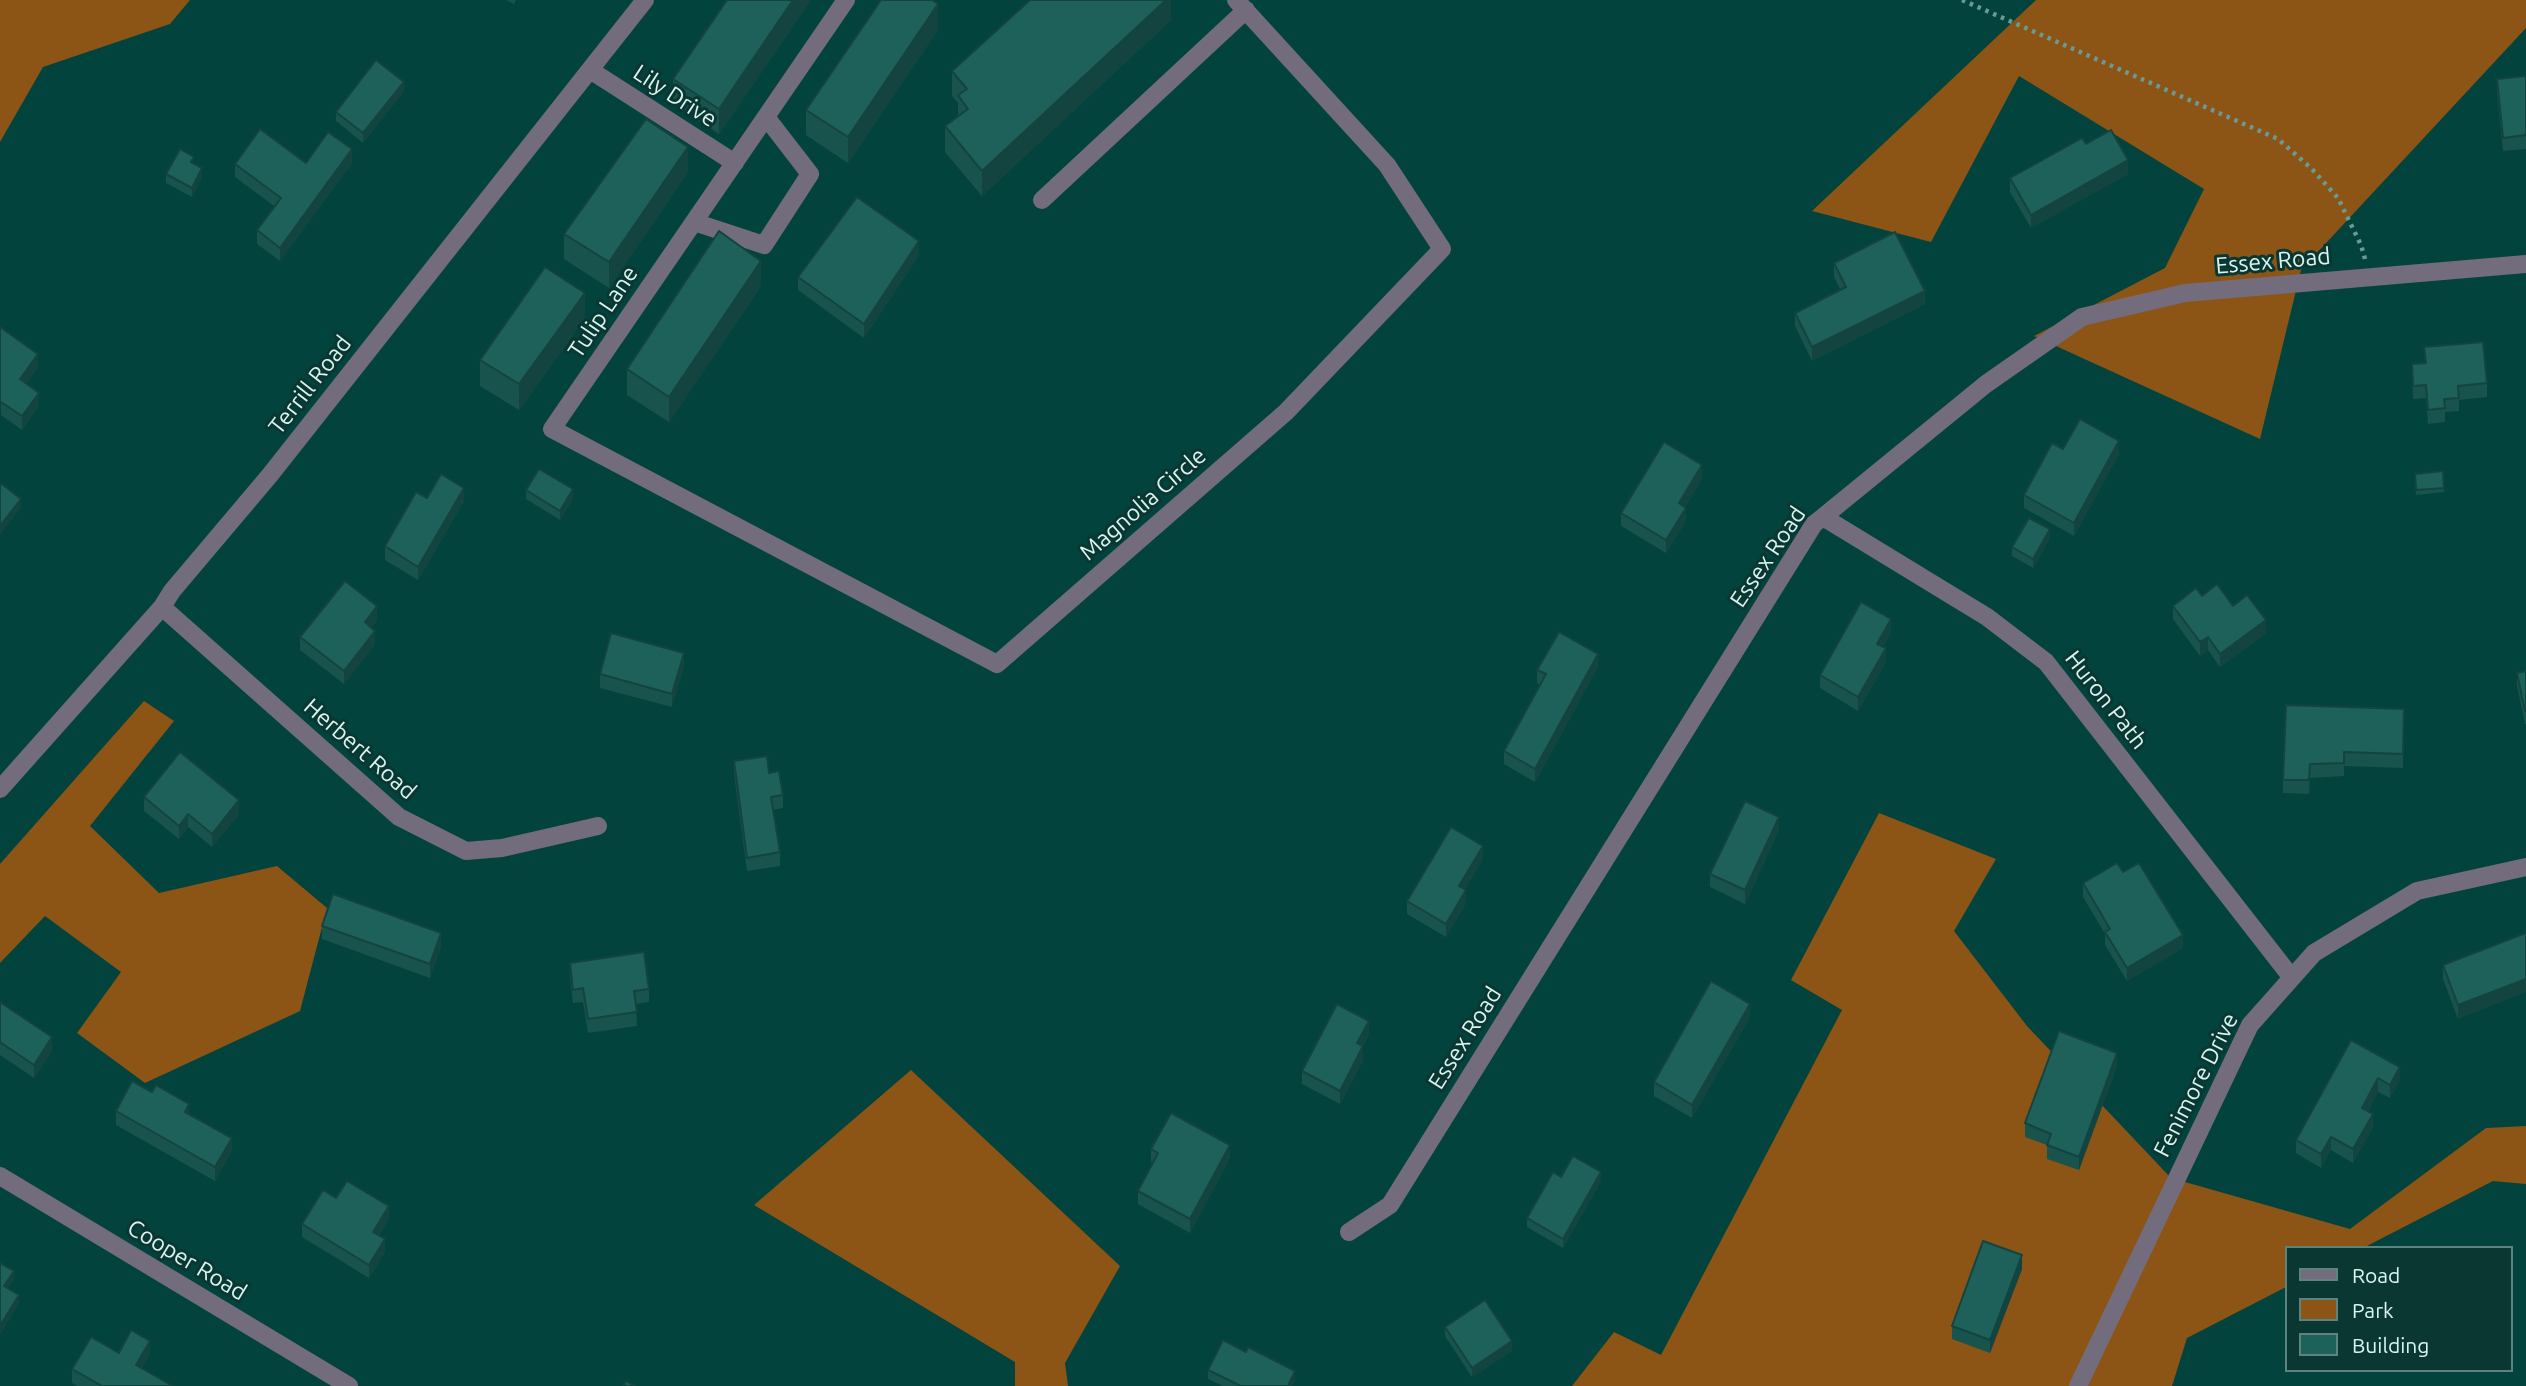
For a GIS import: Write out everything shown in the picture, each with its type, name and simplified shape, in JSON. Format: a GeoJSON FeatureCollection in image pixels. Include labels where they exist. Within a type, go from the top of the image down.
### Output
{"type":"FeatureCollection","features":[{"type":"Feature","properties":{"kind":"street","name":"Terrill Road"},"geometry":{"type":"LineString","coordinates":[[0,789],[162,607],[270,475],[645,0]]}},
{"type":"Feature","properties":{"kind":"street","name":"Tulip Lane"},"geometry":{"type":"LineString","coordinates":[[552,429],[846,0]]}},
{"type":"Feature","properties":{"kind":"street"},"geometry":{"type":"LineString","coordinates":[[1042,200],[1241,5]]}},
{"type":"Feature","properties":{"kind":"street","name":"Magnolia Circle"},"geometry":{"type":"LineString","coordinates":[[552,429],[997,664],[1286,412],[1442,249],[1387,165],[1241,5]]}},
{"type":"Feature","properties":{"kind":"street","name":"Lily Drive"},"geometry":{"type":"LineString","coordinates":[[590,70],[735,163]]}},
{"type":"Feature","properties":{"kind":"street"},"geometry":{"type":"LineString","coordinates":[[694,222],[764,244],[810,174],[766,117]]}},
{"type":"Feature","properties":{"kind":"street","name":"Essex Road"},"geometry":{"type":"LineString","coordinates":[[1349,1232],[1390,1205],[1814,524],[1986,384],[2082,317],[2185,293],[2526,264]]}},
{"type":"Feature","properties":{"kind":"street","name":"Huron Path"},"geometry":{"type":"LineString","coordinates":[[1823,517],[1987,617],[2046,662],[2292,978]]}},
{"type":"Feature","properties":{"kind":"street","name":"Herbert Road"},"geometry":{"type":"LineString","coordinates":[[162,607],[399,817],[421,829],[467,851],[502,848],[598,826]]}},
{"type":"Feature","properties":{"kind":"street","name":"Fenimore Drive"},"geometry":{"type":"LineString","coordinates":[[2078,1386],[2250,1025],[2314,953],[2417,891],[2526,867]]}},
{"type":"Feature","properties":{"kind":"street","name":"Cooper Road"},"geometry":{"type":"LineString","coordinates":[[0,1175],[335,1383]]}},
{"type":"Feature","properties":{"kind":"path"},"geometry":{"type":"LineString","coordinates":[[1962,0],[2278,139],[2312,169],[2338,198],[2361,245],[2371,277]]}},
{"type":"Feature","properties":{"kind":"green space"},"geometry":{"type":"Polygon","coordinates":[[[0,0],[190,0],[170,24],[43,67],[0,142],[0,0]]]}},
{"type":"Feature","properties":{"kind":"green space"},"geometry":{"type":"Polygon","coordinates":[[[2036,0],[2526,0],[2526,28],[2301,270],[2260,439],[2034,336],[2165,268],[2204,189],[2019,76],[1931,242],[1812,211],[2036,0]]]}},
{"type":"Feature","properties":{"kind":"green space"},"geometry":{"type":"Polygon","coordinates":[[[144,701],[174,721],[90,826],[159,893],[277,866],[327,908],[300,1011],[145,1083],[77,1033],[121,972],[45,916],[0,963],[0,864],[144,701]]]}},
{"type":"Feature","properties":{"kind":"green space"},"geometry":{"type":"Polygon","coordinates":[[[1879,813],[1996,859],[1954,931],[2027,1026],[2171,1178],[2350,1229],[2486,1128],[2526,1126],[2526,1184],[2493,1181],[2367,1246],[2284,1246],[2284,1288],[2187,1338],[2172,1386],[1572,1386],[1614,1332],[1661,1355],[1842,1010],[1791,980],[1879,813]]]}},
{"type":"Feature","properties":{"kind":"green space"},"geometry":{"type":"Polygon","coordinates":[[[911,1070],[1120,1266],[1065,1363],[1068,1386],[1015,1386],[1015,1362],[754,1205],[911,1070]]]}},
{"type":"Feature","properties":{"kind":"building"},"geometry":{"type":"Polygon","coordinates":[[[727,0],[793,0],[719,109],[673,79],[727,0]]]}},
{"type":"Feature","properties":{"kind":"building"},"geometry":{"type":"Polygon","coordinates":[[[881,0],[932,0],[938,4],[848,137],[806,110],[881,0]]]}},
{"type":"Feature","properties":{"kind":"building"},"geometry":{"type":"Polygon","coordinates":[[[1030,0],[1166,0],[982,171],[945,126],[968,109],[958,95],[967,89],[952,71],[1030,0]]]}},
{"type":"Feature","properties":{"kind":"building"},"geometry":{"type":"Polygon","coordinates":[[[376,60],[404,82],[363,133],[336,112],[376,60]]]}},
{"type":"Feature","properties":{"kind":"building"},"geometry":{"type":"Polygon","coordinates":[[[2526,76],[2526,135],[2503,138],[2497,79],[2526,76]]]}},
{"type":"Feature","properties":{"kind":"building"},"geometry":{"type":"Polygon","coordinates":[[[646,119],[688,147],[609,262],[564,234],[646,119]]]}},
{"type":"Feature","properties":{"kind":"building"},"geometry":{"type":"Polygon","coordinates":[[[260,129],[306,163],[328,132],[352,149],[280,248],[257,230],[281,198],[235,164],[260,129]]]}},
{"type":"Feature","properties":{"kind":"building"},"geometry":{"type":"Polygon","coordinates":[[[2111,130],[2128,160],[2031,215],[2010,178],[2082,138],[2086,144],[2111,130]]]}},
{"type":"Feature","properties":{"kind":"building"},"geometry":{"type":"Polygon","coordinates":[[[180,149],[194,157],[191,162],[202,168],[192,188],[166,174],[180,149]]]}},
{"type":"Feature","properties":{"kind":"building"},"geometry":{"type":"Polygon","coordinates":[[[857,197],[919,241],[864,324],[798,277],[857,197]]]}},
{"type":"Feature","properties":{"kind":"building"},"geometry":{"type":"Polygon","coordinates":[[[719,231],[761,261],[669,397],[627,369],[719,231]]]}},
{"type":"Feature","properties":{"kind":"building"},"geometry":{"type":"Polygon","coordinates":[[[1895,232],[1925,291],[1812,347],[1795,313],[1846,287],[1834,263],[1895,232]]]}},
{"type":"Feature","properties":{"kind":"building"},"geometry":{"type":"Polygon","coordinates":[[[545,267],[585,293],[519,384],[480,360],[545,267]]]}},
{"type":"Feature","properties":{"kind":"building"},"geometry":{"type":"Polygon","coordinates":[[[0,327],[38,354],[20,379],[39,393],[22,416],[0,403],[0,327]]]}},
{"type":"Feature","properties":{"kind":"building"},"geometry":{"type":"Polygon","coordinates":[[[2483,342],[2487,383],[2458,386],[2459,398],[2444,399],[2445,408],[2428,410],[2426,385],[2413,386],[2412,364],[2426,363],[2424,347],[2483,342]]]}},
{"type":"Feature","properties":{"kind":"building"},"geometry":{"type":"Polygon","coordinates":[[[2080,419],[2119,441],[2074,523],[2024,495],[2052,443],[2063,449],[2080,419]]]}},
{"type":"Feature","properties":{"kind":"building"},"geometry":{"type":"Polygon","coordinates":[[[1664,442],[1702,465],[1679,503],[1686,508],[1666,540],[1621,513],[1664,442]]]}},
{"type":"Feature","properties":{"kind":"building"},"geometry":{"type":"Polygon","coordinates":[[[539,469],[573,489],[560,511],[526,490],[539,469]]]}},
{"type":"Feature","properties":{"kind":"building"},"geometry":{"type":"Polygon","coordinates":[[[2443,471],[2444,488],[2416,490],[2415,474],[2443,471]]]}},
{"type":"Feature","properties":{"kind":"building"},"geometry":{"type":"Polygon","coordinates":[[[441,474],[464,488],[418,567],[385,546],[416,492],[427,498],[441,474]]]}},
{"type":"Feature","properties":{"kind":"building"},"geometry":{"type":"Polygon","coordinates":[[[2,484],[21,499],[0,526],[0,486],[2,484]]]}},
{"type":"Feature","properties":{"kind":"building"},"geometry":{"type":"Polygon","coordinates":[[[2029,518],[2050,529],[2033,559],[2012,547],[2029,518]]]}},
{"type":"Feature","properties":{"kind":"building"},"geometry":{"type":"Polygon","coordinates":[[[345,581],[377,606],[365,622],[375,631],[344,671],[300,637],[345,581]]]}},
{"type":"Feature","properties":{"kind":"building"},"geometry":{"type":"Polygon","coordinates":[[[2217,584],[2233,606],[2247,595],[2266,620],[2220,654],[2208,637],[2200,642],[2173,606],[2196,588],[2202,596],[2217,584]]]}},
{"type":"Feature","properties":{"kind":"building"},"geometry":{"type":"Polygon","coordinates":[[[1861,602],[1891,619],[1877,644],[1886,648],[1858,697],[1820,675],[1861,602]]]}},
{"type":"Feature","properties":{"kind":"building"},"geometry":{"type":"Polygon","coordinates":[[[1559,632],[1598,654],[1535,769],[1504,751],[1546,674],[1537,670],[1559,632]]]}},
{"type":"Feature","properties":{"kind":"building"},"geometry":{"type":"Polygon","coordinates":[[[611,633],[684,653],[672,694],[600,674],[611,633]]]}},
{"type":"Feature","properties":{"kind":"building"},"geometry":{"type":"Polygon","coordinates":[[[2526,671],[2526,710],[2525,711],[2517,673],[2526,671]]]}},
{"type":"Feature","properties":{"kind":"building"},"geometry":{"type":"Polygon","coordinates":[[[2286,705],[2404,709],[2403,754],[2344,752],[2344,763],[2310,764],[2309,780],[2283,780],[2286,705]]]}},
{"type":"Feature","properties":{"kind":"building"},"geometry":{"type":"Polygon","coordinates":[[[180,752],[239,800],[212,834],[188,814],[179,826],[144,797],[180,752]]]}},
{"type":"Feature","properties":{"kind":"building"},"geometry":{"type":"Polygon","coordinates":[[[767,756],[769,773],[779,771],[783,795],[771,797],[780,852],[747,858],[734,761],[767,756]]]}},
{"type":"Feature","properties":{"kind":"building"},"geometry":{"type":"Polygon","coordinates":[[[1745,801],[1779,817],[1745,890],[1710,874],[1745,801]]]}},
{"type":"Feature","properties":{"kind":"building"},"geometry":{"type":"Polygon","coordinates":[[[1451,827],[1483,846],[1459,886],[1466,890],[1446,924],[1407,901],[1451,827]]]}},
{"type":"Feature","properties":{"kind":"building"},"geometry":{"type":"Polygon","coordinates":[[[2117,863],[2123,872],[2139,863],[2183,935],[2127,968],[2105,932],[2110,929],[2083,883],[2117,863]]]}},
{"type":"Feature","properties":{"kind":"building"},"geometry":{"type":"Polygon","coordinates":[[[333,894],[441,933],[430,964],[322,926],[333,894]]]}},
{"type":"Feature","properties":{"kind":"building"},"geometry":{"type":"Polygon","coordinates":[[[2526,933],[2526,979],[2458,1005],[2443,965],[2526,933]]]}},
{"type":"Feature","properties":{"kind":"building"},"geometry":{"type":"Polygon","coordinates":[[[644,952],[649,989],[634,991],[637,1012],[588,1019],[583,988],[573,990],[570,963],[644,952]]]}},
{"type":"Feature","properties":{"kind":"building"},"geometry":{"type":"Polygon","coordinates":[[[1711,981],[1750,1004],[1692,1105],[1654,1082],[1711,981]]]}},
{"type":"Feature","properties":{"kind":"building"},"geometry":{"type":"Polygon","coordinates":[[[0,1002],[52,1037],[34,1065],[0,1042],[0,1002]]]}},
{"type":"Feature","properties":{"kind":"building"},"geometry":{"type":"Polygon","coordinates":[[[1337,1004],[1369,1021],[1357,1043],[1363,1046],[1340,1091],[1302,1071],[1337,1004]]]}},
{"type":"Feature","properties":{"kind":"building"},"geometry":{"type":"Polygon","coordinates":[[[2059,1031],[2117,1053],[2079,1157],[2047,1145],[2051,1134],[2025,1123],[2059,1031]]]}},
{"type":"Feature","properties":{"kind":"building"},"geometry":{"type":"Polygon","coordinates":[[[2351,1040],[2400,1067],[2390,1085],[2378,1078],[2362,1108],[2373,1114],[2353,1149],[2331,1137],[2321,1154],[2296,1140],[2351,1040]]]}},
{"type":"Feature","properties":{"kind":"building"},"geometry":{"type":"Polygon","coordinates":[[[132,1081],[152,1092],[156,1085],[189,1104],[185,1112],[232,1138],[215,1167],[116,1111],[132,1081]]]}},
{"type":"Feature","properties":{"kind":"building"},"geometry":{"type":"Polygon","coordinates":[[[1171,1113],[1230,1145],[1190,1219],[1138,1191],[1158,1153],[1151,1149],[1171,1113]]]}},
{"type":"Feature","properties":{"kind":"building"},"geometry":{"type":"Polygon","coordinates":[[[1573,1156],[1601,1172],[1563,1239],[1527,1218],[1553,1172],[1561,1177],[1573,1156]]]}},
{"type":"Feature","properties":{"kind":"building"},"geometry":{"type":"Polygon","coordinates":[[[347,1181],[389,1206],[373,1232],[385,1239],[369,1265],[302,1224],[323,1190],[336,1198],[347,1181]]]}},
{"type":"Feature","properties":{"kind":"building"},"geometry":{"type":"Polygon","coordinates":[[[1983,1241],[2022,1255],[1990,1340],[1952,1326],[1983,1241]]]}},
{"type":"Feature","properties":{"kind":"building"},"geometry":{"type":"Polygon","coordinates":[[[0,1263],[14,1271],[4,1286],[19,1295],[0,1326],[0,1263]]]}},
{"type":"Feature","properties":{"kind":"building"},"geometry":{"type":"Polygon","coordinates":[[[1485,1300],[1512,1341],[1472,1368],[1445,1327],[1485,1300]]]}},
{"type":"Feature","properties":{"kind":"building"},"geometry":{"type":"Polygon","coordinates":[[[131,1330],[150,1341],[136,1365],[173,1386],[102,1386],[72,1369],[91,1337],[119,1353],[131,1330]]]}},
{"type":"Feature","properties":{"kind":"building"},"geometry":{"type":"Polygon","coordinates":[[[1223,1340],[1246,1352],[1248,1347],[1295,1371],[1288,1386],[1241,1386],[1208,1370],[1223,1340]]]}}]}
